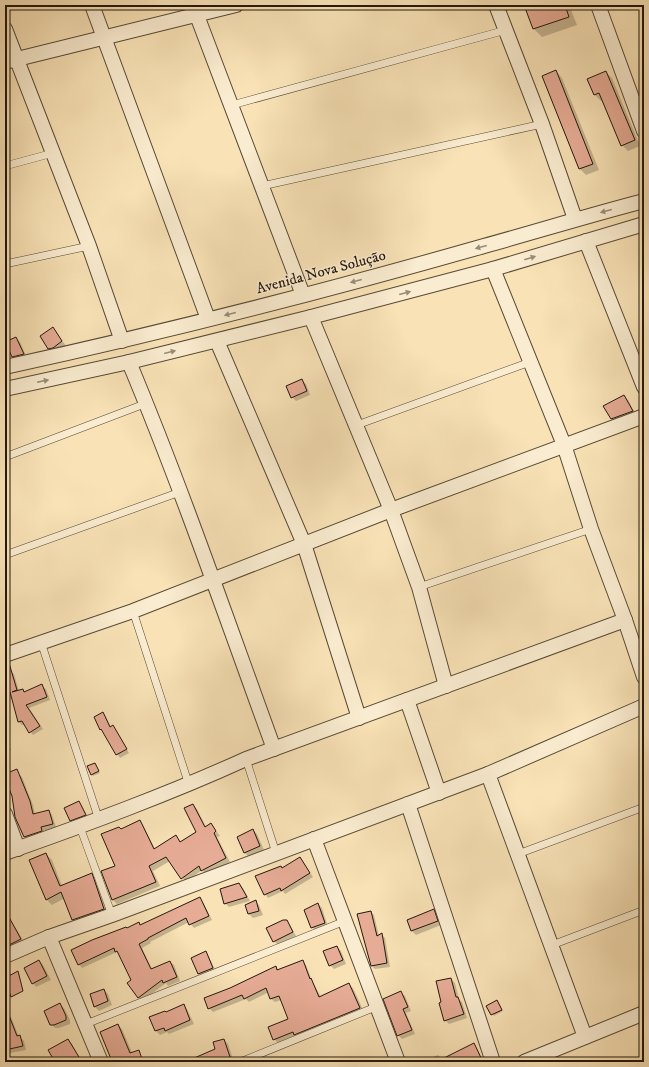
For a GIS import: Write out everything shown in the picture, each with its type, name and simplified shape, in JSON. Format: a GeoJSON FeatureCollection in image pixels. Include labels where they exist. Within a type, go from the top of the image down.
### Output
{"type":"FeatureCollection","features":[{"type":"Feature","properties":{"kind":"street"},"geometry":{"type":"LineString","coordinates":[[92,5],[208,319]]}},
{"type":"Feature","properties":{"kind":"street"},"geometry":{"type":"LineString","coordinates":[[11,60],[104,37],[195,10],[236,5]]}},
{"type":"Feature","properties":{"kind":"street"},"geometry":{"type":"LineString","coordinates":[[496,5],[542,124],[576,219]]}},
{"type":"Feature","properties":{"kind":"street"},"geometry":{"type":"LineString","coordinates":[[598,5],[644,130]]}},
{"type":"Feature","properties":{"kind":"street"},"geometry":{"type":"LineString","coordinates":[[195,10],[303,295]]}},
{"type":"Feature","properties":{"kind":"street"},"geometry":{"type":"LineString","coordinates":[[5,29],[11,60],[53,153],[89,246],[122,341]]}},
{"type":"Feature","properties":{"kind":"street","name":"Avenida Nova Solução"},"geometry":{"type":"LineString","coordinates":[[5,367],[122,341],[303,295],[644,201]]}},
{"type":"Feature","properties":{"kind":"street"},"geometry":{"type":"LineString","coordinates":[[5,389],[130,362],[311,317],[493,269],[644,224]]}},
{"type":"Feature","properties":{"kind":"street"},"geometry":{"type":"LineString","coordinates":[[586,241],[644,387]]}},
{"type":"Feature","properties":{"kind":"street"},"geometry":{"type":"LineString","coordinates":[[493,269],[564,445],[591,529],[625,620],[644,677]]}},
{"type":"Feature","properties":{"kind":"street"},"geometry":{"type":"LineString","coordinates":[[311,317],[391,510],[419,587],[446,686]]}},
{"type":"Feature","properties":{"kind":"street"},"geometry":{"type":"LineString","coordinates":[[217,341],[304,544],[358,718]]}},
{"type":"Feature","properties":{"kind":"street"},"geometry":{"type":"LineString","coordinates":[[130,362],[147,403],[274,749]]}},
{"type":"Feature","properties":{"kind":"street"},"geometry":{"type":"LineString","coordinates":[[5,655],[132,610],[391,510],[644,416]]}},
{"type":"Feature","properties":{"kind":"street"},"geometry":{"type":"LineString","coordinates":[[5,814],[12,851],[99,820],[189,785],[246,759],[625,620]]}},
{"type":"Feature","properties":{"kind":"street"},"geometry":{"type":"LineString","coordinates":[[407,700],[439,793]]}},
{"type":"Feature","properties":{"kind":"street"},"geometry":{"type":"LineString","coordinates":[[5,956],[49,937],[112,915],[488,774],[644,706]]}},
{"type":"Feature","properties":{"kind":"street"},"geometry":{"type":"LineString","coordinates":[[488,774],[585,1037]]}},
{"type":"Feature","properties":{"kind":"street"},"geometry":{"type":"LineString","coordinates":[[408,804],[493,1062]]}},
{"type":"Feature","properties":{"kind":"street"},"geometry":{"type":"LineString","coordinates":[[314,839],[398,1062]]}},
{"type":"Feature","properties":{"kind":"street"},"geometry":{"type":"LineString","coordinates":[[49,937],[101,1062]]}},
{"type":"Feature","properties":{"kind":"street"},"geometry":{"type":"LineString","coordinates":[[524,1062],[644,1013]]}},
{"type":"Feature","properties":{"kind":"lane"},"geometry":{"type":"LineString","coordinates":[[232,105],[506,30]]}},
{"type":"Feature","properties":{"kind":"lane"},"geometry":{"type":"LineString","coordinates":[[262,186],[542,124]]}},
{"type":"Feature","properties":{"kind":"lane"},"geometry":{"type":"LineString","coordinates":[[5,166],[53,153]]}},
{"type":"Feature","properties":{"kind":"lane"},"geometry":{"type":"LineString","coordinates":[[5,264],[89,246]]}},
{"type":"Feature","properties":{"kind":"lane"},"geometry":{"type":"LineString","coordinates":[[357,425],[530,362]]}},
{"type":"Feature","properties":{"kind":"lane"},"geometry":{"type":"LineString","coordinates":[[5,457],[147,403]]}},
{"type":"Feature","properties":{"kind":"lane"},"geometry":{"type":"LineString","coordinates":[[5,555],[180,492]]}},
{"type":"Feature","properties":{"kind":"lane"},"geometry":{"type":"LineString","coordinates":[[419,587],[591,529]]}},
{"type":"Feature","properties":{"kind":"lane"},"geometry":{"type":"LineString","coordinates":[[132,610],[189,785]]}},
{"type":"Feature","properties":{"kind":"lane"},"geometry":{"type":"LineString","coordinates":[[41,642],[99,820]]}},
{"type":"Feature","properties":{"kind":"lane"},"geometry":{"type":"LineString","coordinates":[[246,759],[276,853]]}},
{"type":"Feature","properties":{"kind":"lane"},"geometry":{"type":"LineString","coordinates":[[518,854],[644,807]]}},
{"type":"Feature","properties":{"kind":"lane"},"geometry":{"type":"LineString","coordinates":[[80,827],[112,915]]}},
{"type":"Feature","properties":{"kind":"lane"},"geometry":{"type":"LineString","coordinates":[[552,945],[644,910]]}},
{"type":"Feature","properties":{"kind":"lane"},"geometry":{"type":"LineString","coordinates":[[86,1024],[345,921]]}},
{"type":"Feature","properties":{"kind":"lane"},"geometry":{"type":"LineString","coordinates":[[240,1062],[378,1006]]}},
{"type":"Feature","properties":{"kind":"building"},"geometry":{"type":"Polygon","coordinates":[[[524,5],[565,5],[569,17],[533,29],[524,5]]]}},
{"type":"Feature","properties":{"kind":"building"},"geometry":{"type":"Polygon","coordinates":[[[556,70],[593,164],[579,169],[542,76],[556,70]]]}},
{"type":"Feature","properties":{"kind":"building"},"geometry":{"type":"Polygon","coordinates":[[[606,71],[635,140],[621,146],[599,93],[594,95],[587,79],[606,71]]]}},
{"type":"Feature","properties":{"kind":"building"},"geometry":{"type":"Polygon","coordinates":[[[53,327],[62,341],[53,348],[48,349],[40,336],[53,327]]]}},
{"type":"Feature","properties":{"kind":"building"},"geometry":{"type":"Polygon","coordinates":[[[16,337],[24,354],[12,357],[5,342],[16,337]]]}},
{"type":"Feature","properties":{"kind":"building"},"geometry":{"type":"Polygon","coordinates":[[[302,379],[307,391],[291,398],[286,386],[302,379]]]}},
{"type":"Feature","properties":{"kind":"building"},"geometry":{"type":"Polygon","coordinates":[[[624,395],[633,411],[611,419],[603,406],[624,395]]]}},
{"type":"Feature","properties":{"kind":"building"},"geometry":{"type":"Polygon","coordinates":[[[5,663],[9,663],[17,690],[12,692],[23,689],[24,692],[42,684],[47,697],[26,705],[40,726],[29,733],[22,721],[18,722],[10,692],[5,694],[5,663]]]}},
{"type":"Feature","properties":{"kind":"building"},"geometry":{"type":"Polygon","coordinates":[[[103,712],[110,727],[113,725],[127,749],[116,755],[101,729],[100,730],[94,717],[103,712]]]}},
{"type":"Feature","properties":{"kind":"building"},"geometry":{"type":"Polygon","coordinates":[[[95,763],[99,771],[91,775],[87,766],[95,763]]]}},
{"type":"Feature","properties":{"kind":"building"},"geometry":{"type":"Polygon","coordinates":[[[17,769],[30,801],[33,814],[49,810],[53,824],[41,827],[42,831],[24,837],[15,817],[12,796],[5,779],[5,774],[17,769]]]}},
{"type":"Feature","properties":{"kind":"building"},"geometry":{"type":"Polygon","coordinates":[[[79,801],[86,815],[70,821],[64,808],[79,801]]]}},
{"type":"Feature","properties":{"kind":"building"},"geometry":{"type":"Polygon","coordinates":[[[193,804],[205,827],[211,823],[216,831],[214,833],[226,858],[201,871],[199,866],[181,879],[166,857],[149,866],[156,882],[112,900],[101,871],[115,866],[101,834],[119,827],[121,829],[140,820],[154,849],[176,835],[180,842],[196,832],[184,808],[193,804]]]}},
{"type":"Feature","properties":{"kind":"building"},"geometry":{"type":"Polygon","coordinates":[[[253,829],[260,846],[244,853],[237,837],[253,829]]]}},
{"type":"Feature","properties":{"kind":"building"},"geometry":{"type":"Polygon","coordinates":[[[46,853],[60,886],[92,873],[104,909],[72,920],[61,892],[46,900],[29,860],[46,853]]]}},
{"type":"Feature","properties":{"kind":"building"},"geometry":{"type":"Polygon","coordinates":[[[300,857],[310,873],[281,891],[280,888],[264,895],[255,876],[281,866],[282,868],[300,857]]]}},
{"type":"Feature","properties":{"kind":"building"},"geometry":{"type":"Polygon","coordinates":[[[239,883],[247,897],[224,904],[220,889],[239,883]]]}},
{"type":"Feature","properties":{"kind":"building"},"geometry":{"type":"Polygon","coordinates":[[[200,897],[209,916],[189,925],[186,918],[139,944],[151,969],[170,961],[177,977],[163,983],[162,980],[138,998],[127,983],[131,980],[117,951],[115,952],[114,948],[78,965],[71,950],[92,940],[126,927],[127,928],[139,922],[140,925],[200,897]]]}},
{"type":"Feature","properties":{"kind":"building"},"geometry":{"type":"Polygon","coordinates":[[[256,900],[259,911],[248,914],[245,905],[256,900]]]}},
{"type":"Feature","properties":{"kind":"building"},"geometry":{"type":"Polygon","coordinates":[[[318,903],[325,923],[311,928],[304,910],[318,903]]]}},
{"type":"Feature","properties":{"kind":"building"},"geometry":{"type":"Polygon","coordinates":[[[434,909],[438,921],[411,931],[407,920],[434,909]]]}},
{"type":"Feature","properties":{"kind":"building"},"geometry":{"type":"Polygon","coordinates":[[[5,910],[21,939],[5,947],[5,910]]]}},
{"type":"Feature","properties":{"kind":"building"},"geometry":{"type":"Polygon","coordinates":[[[371,911],[377,936],[382,933],[387,963],[371,966],[357,914],[371,911]]]}},
{"type":"Feature","properties":{"kind":"building"},"geometry":{"type":"Polygon","coordinates":[[[283,920],[287,920],[293,932],[273,942],[266,928],[283,920]]]}},
{"type":"Feature","properties":{"kind":"building"},"geometry":{"type":"Polygon","coordinates":[[[337,946],[343,960],[329,966],[323,951],[337,946]]]}},
{"type":"Feature","properties":{"kind":"building"},"geometry":{"type":"Polygon","coordinates":[[[206,951],[213,968],[198,974],[191,958],[206,951]]]}},
{"type":"Feature","properties":{"kind":"building"},"geometry":{"type":"Polygon","coordinates":[[[39,960],[47,976],[32,984],[24,968],[39,960]]]}},
{"type":"Feature","properties":{"kind":"building"},"geometry":{"type":"Polygon","coordinates":[[[303,960],[319,997],[349,983],[360,1008],[294,1035],[293,1032],[273,1040],[268,1027],[288,1019],[279,996],[270,999],[266,988],[244,999],[242,995],[208,1009],[204,998],[230,988],[276,966],[277,970],[303,960]]]}},
{"type":"Feature","properties":{"kind":"building"},"geometry":{"type":"Polygon","coordinates":[[[18,971],[23,991],[11,997],[5,978],[18,971]]]}},
{"type":"Feature","properties":{"kind":"building"},"geometry":{"type":"Polygon","coordinates":[[[451,978],[456,997],[458,997],[464,1014],[444,1021],[439,1003],[441,1002],[436,981],[451,978]]]}},
{"type":"Feature","properties":{"kind":"building"},"geometry":{"type":"Polygon","coordinates":[[[104,989],[108,1001],[94,1007],[90,994],[104,989]]]}},
{"type":"Feature","properties":{"kind":"building"},"geometry":{"type":"Polygon","coordinates":[[[401,991],[408,1007],[403,1009],[412,1030],[397,1036],[383,999],[401,991]]]}},
{"type":"Feature","properties":{"kind":"building"},"geometry":{"type":"Polygon","coordinates":[[[497,1000],[502,1010],[491,1015],[486,1006],[497,1000]]]}},
{"type":"Feature","properties":{"kind":"building"},"geometry":{"type":"Polygon","coordinates":[[[60,1003],[66,1016],[66,1020],[50,1025],[44,1011],[60,1003]]]}},
{"type":"Feature","properties":{"kind":"building"},"geometry":{"type":"Polygon","coordinates":[[[184,1004],[190,1020],[165,1031],[164,1028],[155,1031],[149,1017],[165,1011],[166,1012],[184,1004]]]}},
{"type":"Feature","properties":{"kind":"building"},"geometry":{"type":"Polygon","coordinates":[[[6,1008],[17,1036],[20,1035],[23,1046],[5,1050],[6,1008]]]}},
{"type":"Feature","properties":{"kind":"building"},"geometry":{"type":"Polygon","coordinates":[[[118,1024],[130,1053],[139,1050],[143,1062],[109,1062],[109,1059],[111,1059],[100,1032],[118,1024]]]}},
{"type":"Feature","properties":{"kind":"building"},"geometry":{"type":"Polygon","coordinates":[[[68,1039],[82,1062],[55,1062],[48,1050],[68,1039]]]}},
{"type":"Feature","properties":{"kind":"building"},"geometry":{"type":"Polygon","coordinates":[[[224,1039],[231,1060],[225,1062],[185,1062],[215,1049],[213,1042],[224,1039]]]}},
{"type":"Feature","properties":{"kind":"building"},"geometry":{"type":"Polygon","coordinates":[[[474,1043],[483,1062],[436,1062],[474,1043]]]}}]}
